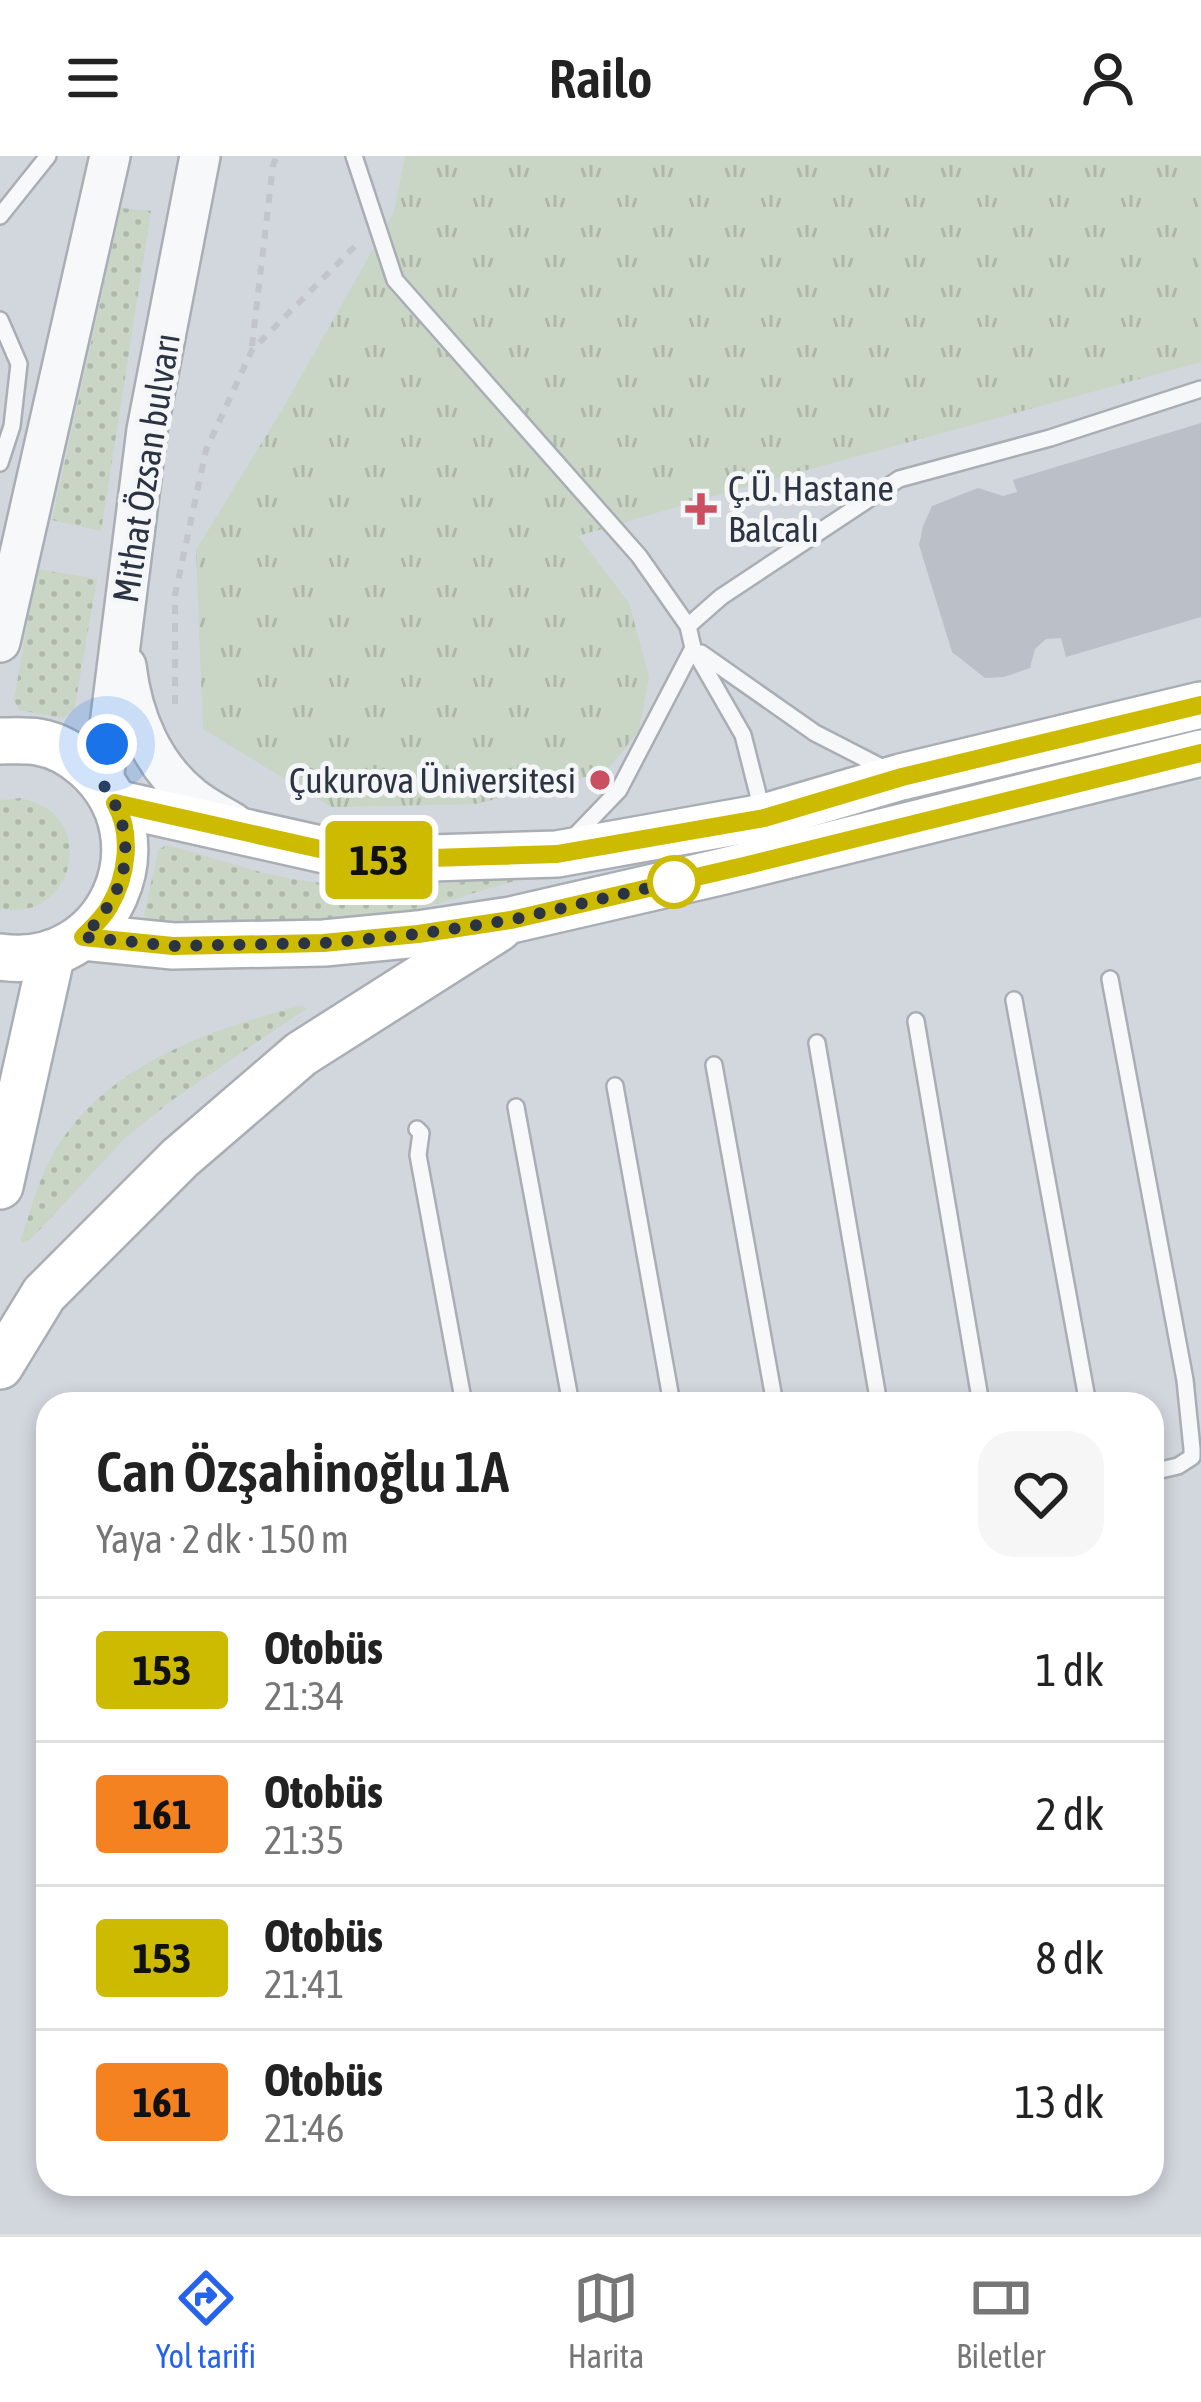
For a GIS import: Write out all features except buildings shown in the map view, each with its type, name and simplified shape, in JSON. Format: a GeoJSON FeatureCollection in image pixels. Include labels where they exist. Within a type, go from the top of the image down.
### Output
{"type":"FeatureCollection","features":[{"type":"Feature","properties":{"kind":"main road"},"geometry":{"type":"LineString","coordinates":[[0,741],[39,742],[75,756],[109,792],[254,836],[369,860],[557,854],[768,838],[902,777],[1201,705]]}},
{"type":"Feature","properties":{"kind":"main road"},"geometry":{"type":"LineString","coordinates":[[0,957],[18,959],[68,945],[323,943],[511,920],[768,838],[1201,753]]}},
{"type":"Feature","properties":{"kind":"main road","name":"Mithat Özsan bulvarı"},"geometry":{"type":"LineString","coordinates":[[0,1186],[68,945],[107,912],[122,880],[126,846],[120,812],[109,792]]}},
{"type":"Feature","properties":{"kind":"main road"},"geometry":{"type":"LineString","coordinates":[[0,1366],[44,1294],[180,1158],[301,1054],[511,920]]}},
{"type":"Feature","properties":{"kind":"street"},"geometry":{"type":"LineString","coordinates":[[2,620],[110,156]]}},
{"type":"Feature","properties":{"kind":"street","name":"Mithat Özsan bulvarı"},"geometry":{"type":"LineString","coordinates":[[109,792],[122,631],[147,430],[200,156]]}},
{"type":"Feature","properties":{"kind":"street"},"geometry":{"type":"LineString","coordinates":[[122,631],[130,694],[161,766],[192,798],[254,836]]}},
{"type":"Feature","properties":{"kind":"lane"},"geometry":{"type":"LineString","coordinates":[[0,216],[48,156]]}},
{"type":"Feature","properties":{"kind":"lane"},"geometry":{"type":"LineString","coordinates":[[354,156],[394,280],[639,556],[688,626],[693,648],[743,735],[768,838]]}},
{"type":"Feature","properties":{"kind":"lane"},"geometry":{"type":"LineString","coordinates":[[0,320],[19,364],[12,420],[0,460]]}},
{"type":"Feature","properties":{"kind":"lane"},"geometry":{"type":"LineString","coordinates":[[688,626],[721,597],[899,479],[1050,438],[1201,389]]}},
{"type":"Feature","properties":{"kind":"lane"},"geometry":{"type":"LineString","coordinates":[[0,391],[12,420]]}},
{"type":"Feature","properties":{"kind":"lane"},"geometry":{"type":"LineString","coordinates":[[693,648],[814,733],[902,777]]}},
{"type":"Feature","properties":{"kind":"lane"},"geometry":{"type":"LineString","coordinates":[[557,854],[619,790],[693,648]]}},
{"type":"Feature","properties":{"kind":"lane"},"geometry":{"type":"LineString","coordinates":[[1111,980],[1185,1380],[1192,1457],[1164,1469]]}},
{"type":"Feature","properties":{"kind":"lane"},"geometry":{"type":"LineString","coordinates":[[1014,1000],[1086,1392]]}},
{"type":"Feature","properties":{"kind":"lane"},"geometry":{"type":"LineString","coordinates":[[916,1021],[979,1392]]}},
{"type":"Feature","properties":{"kind":"lane"},"geometry":{"type":"LineString","coordinates":[[817,1043],[877,1392]]}},
{"type":"Feature","properties":{"kind":"lane"},"geometry":{"type":"LineString","coordinates":[[713,1065],[773,1392]]}},
{"type":"Feature","properties":{"kind":"lane"},"geometry":{"type":"LineString","coordinates":[[615,1086],[670,1392]]}},
{"type":"Feature","properties":{"kind":"lane"},"geometry":{"type":"LineString","coordinates":[[516,1108],[569,1392]]}},
{"type":"Feature","properties":{"kind":"lane"},"geometry":{"type":"LineString","coordinates":[[417,1129],[422,1133],[418,1155],[462,1392]]}},
{"type":"Feature","properties":{"kind":"path"},"geometry":{"type":"LineString","coordinates":[[175,709],[176,595],[206,450],[252,350],[277,156]]}},
{"type":"Feature","properties":{"kind":"path"},"geometry":{"type":"LineString","coordinates":[[252,350],[376,224]]}},
{"type":"Feature","properties":{"kind":"shaded area","name":"Çukurova Üniversitesi"},"geometry":{"type":"Polygon","coordinates":[[[0,156],[1201,156],[1201,2234],[0,2234],[0,156]]]}},
{"type":"Feature","properties":{"kind":"green space","name":"Ç.Ü. Hastane Balcalı"},"geometry":{"type":"Polygon","coordinates":[[[405,156],[1201,156],[1201,362],[578,536],[629,603],[649,677],[639,730],[606,772],[475,804],[331,807],[203,729],[196,550],[394,212],[405,156]]]}},
{"type":"Feature","properties":{"kind":"green space"},"geometry":{"type":"Polygon","coordinates":[[[121,208],[151,211],[101,531],[52,520],[121,208]]]}},
{"type":"Feature","properties":{"kind":"green space"},"geometry":{"type":"Polygon","coordinates":[[[37,569],[97,579],[74,711],[63,718],[19,710],[14,700],[37,569]]]}},
{"type":"Feature","properties":{"kind":"green space"},"geometry":{"type":"Polygon","coordinates":[[[21,798],[48,809],[63,826],[69,864],[49,898],[29,908],[0,909],[0,800],[21,798]]]}},
{"type":"Feature","properties":{"kind":"green space"},"geometry":{"type":"Polygon","coordinates":[[[167,845],[313,882],[394,885],[528,877],[409,912],[353,922],[150,925],[144,916],[158,850],[167,845]]]}},
{"type":"Feature","properties":{"kind":"green space"},"geometry":{"type":"Polygon","coordinates":[[[299,1006],[307,1008],[125,1138],[32,1238],[22,1243],[50,1160],[96,1101],[125,1077],[192,1041],[299,1006]]]}},
{"type":"Feature","properties":{"kind":"bus line","name":"153"},"geometry":{"type":"LineString","coordinates":[[1201,705],[902,777],[764,818],[557,854],[369,860],[115,803],[126,846],[122,880],[107,912],[83,937],[173,946],[323,943],[511,920],[1201,753]]}},
{"type":"Feature","properties":{"kind":"place","name":"Ç.Ü. Hastane Balcalı"},"geometry":{"type":"Point","coordinates":[701,509]}},
{"type":"Feature","properties":{"kind":"place","name":"Çukurova Üniversitesi"},"geometry":{"type":"Point","coordinates":[600,780]}},
{"type":"Feature","properties":{"kind":"route"},"geometry":{"type":"LineString","coordinates":[[107,744],[103,781],[120,812],[126,846],[122,880],[107,912],[83,937],[173,946],[323,943],[511,920],[674,882]]}}]}
